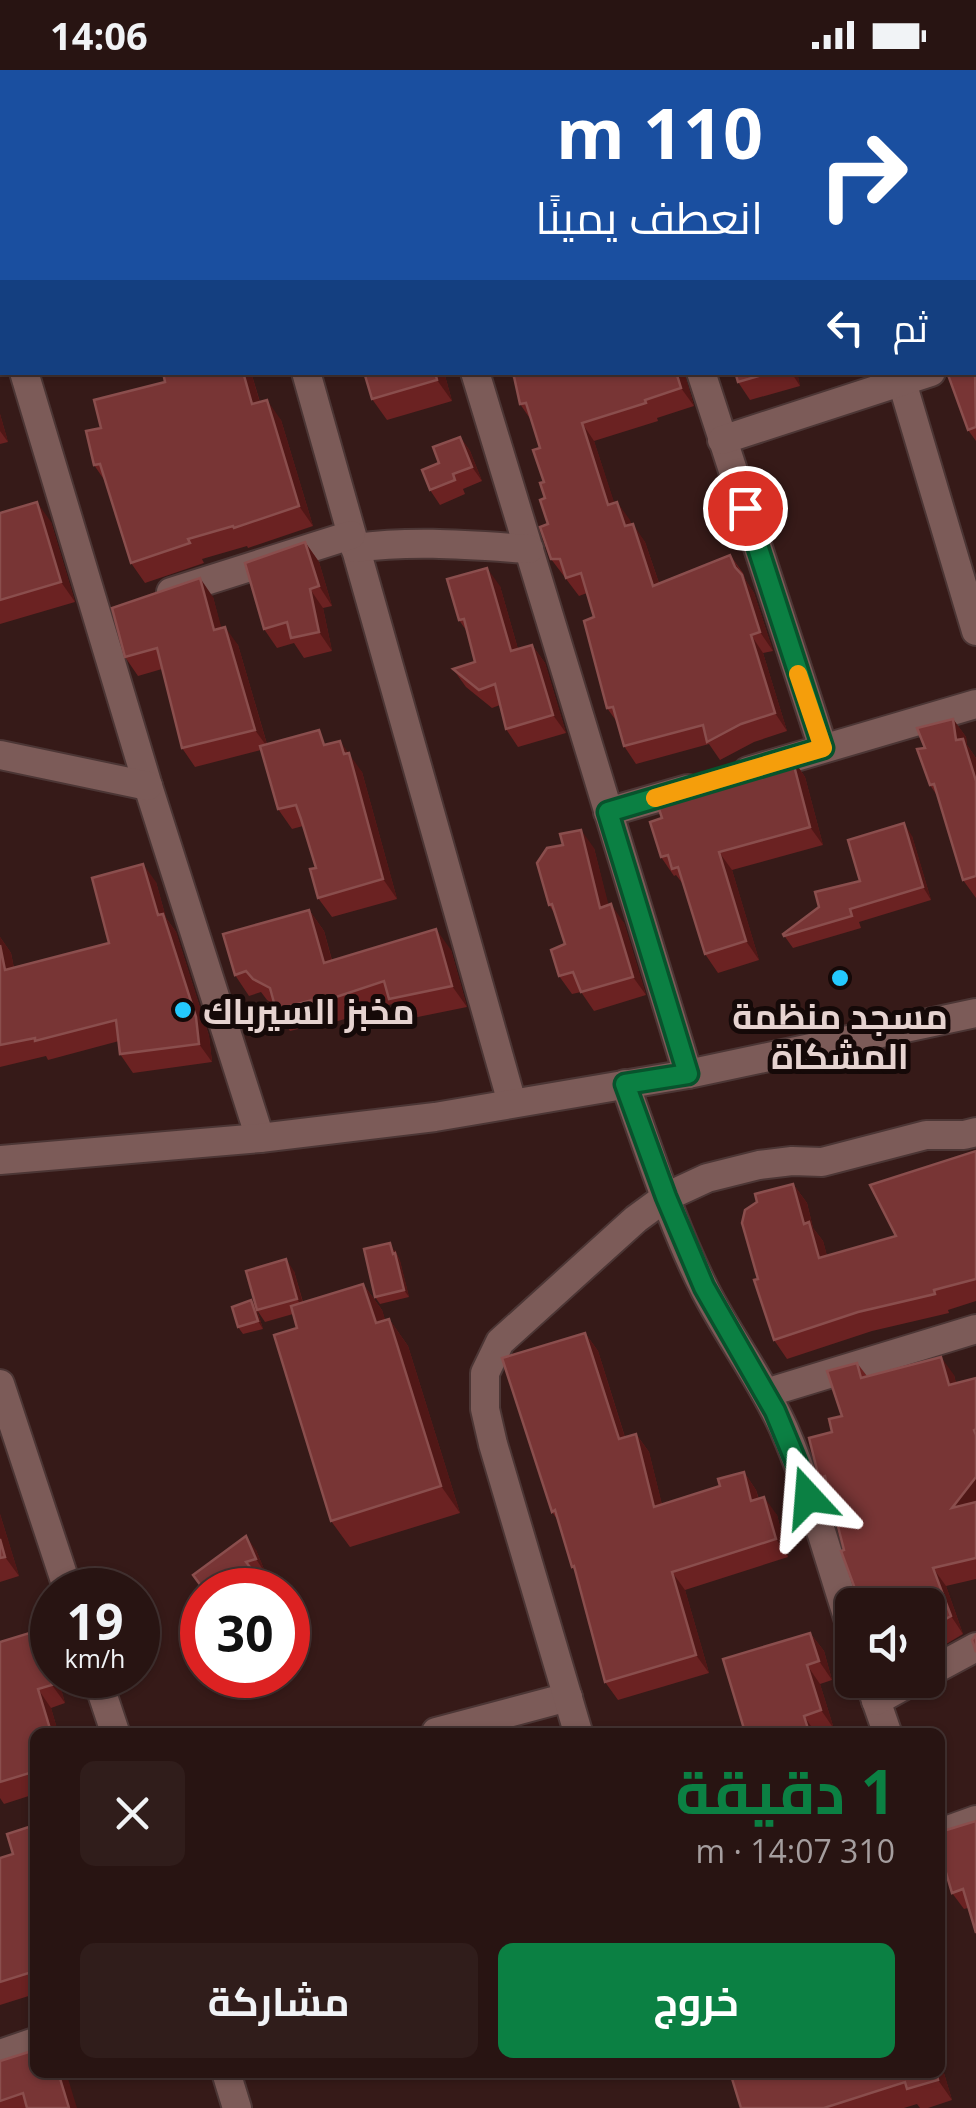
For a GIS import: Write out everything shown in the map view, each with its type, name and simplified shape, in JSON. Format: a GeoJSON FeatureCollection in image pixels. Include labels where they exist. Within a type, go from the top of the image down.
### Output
{"type":"FeatureCollection","features":[{"type":"Feature","properties":{"kind":"street"},"geometry":{"type":"LineString","coordinates":[[25,375],[107,614],[148,786],[260,1138]]}},
{"type":"Feature","properties":{"kind":"street"},"geometry":{"type":"LineString","coordinates":[[307,375],[512,1103]]}},
{"type":"Feature","properties":{"kind":"street"},"geometry":{"type":"LineString","coordinates":[[476,375],[688,1074]]}},
{"type":"Feature","properties":{"kind":"street"},"geometry":{"type":"LineString","coordinates":[[702,375],[823,748]]}},
{"type":"Feature","properties":{"kind":"street"},"geometry":{"type":"LineString","coordinates":[[722,440],[922,375]]}},
{"type":"Feature","properties":{"kind":"street"},"geometry":{"type":"LineString","coordinates":[[902,382],[976,631]]}},
{"type":"Feature","properties":{"kind":"street"},"geometry":{"type":"LineString","coordinates":[[152,598],[353,541],[529,549]]}},
{"type":"Feature","properties":{"kind":"street"},"geometry":{"type":"LineString","coordinates":[[608,812],[976,704]]}},
{"type":"Feature","properties":{"kind":"street"},"geometry":{"type":"LineString","coordinates":[[0,754],[148,786]]}},
{"type":"Feature","properties":{"kind":"street"},"geometry":{"type":"LineString","coordinates":[[0,1160],[260,1138],[435,1117],[688,1074],[976,1012]]}},
{"type":"Feature","properties":{"kind":"street"},"geometry":{"type":"LineString","coordinates":[[625,1084],[704,1287],[766,1394],[797,1464],[838,1588]]}},
{"type":"Feature","properties":{"kind":"street"},"geometry":{"type":"LineString","coordinates":[[577,1728],[485,1409],[485,1373],[500,1342],[636,1219],[666,1197],[707,1178],[792,1161],[822,1162],[926,1135],[976,1132]]}},
{"type":"Feature","properties":{"kind":"street"},"geometry":{"type":"LineString","coordinates":[[766,1394],[976,1330]]}},
{"type":"Feature","properties":{"kind":"street"},"geometry":{"type":"LineString","coordinates":[[0,1384],[61,1568]]}},
{"type":"Feature","properties":{"kind":"street"},"geometry":{"type":"LineString","coordinates":[[945,1664],[976,1647]]}},
{"type":"Feature","properties":{"kind":"street"},"geometry":{"type":"LineString","coordinates":[[451,1728],[568,1697]]}},
{"type":"Feature","properties":{"kind":"street"},"geometry":{"type":"LineString","coordinates":[[104,1698],[114,1728]]}},
{"type":"Feature","properties":{"kind":"street"},"geometry":{"type":"LineString","coordinates":[[875,1698],[886,1728]]}},
{"type":"Feature","properties":{"kind":"street"},"geometry":{"type":"LineString","coordinates":[[945,1830],[976,1820]]}},
{"type":"Feature","properties":{"kind":"street"},"geometry":{"type":"LineString","coordinates":[[0,2054],[30,2044]]}},
{"type":"Feature","properties":{"kind":"street"},"geometry":{"type":"LineString","coordinates":[[228,2078],[237,2108]]}},
{"type":"Feature","properties":{"kind":"building"},"geometry":{"type":"Polygon","coordinates":[[[164,375],[244,375],[252,404],[267,400],[299,506],[188,539],[190,543],[131,563],[100,464],[94,465],[86,431],[101,428],[94,400],[165,382],[164,375]]]}},
{"type":"Feature","properties":{"kind":"building"},"geometry":{"type":"Polygon","coordinates":[[[365,375],[436,375],[437,380],[372,399],[365,375]]]}},
{"type":"Feature","properties":{"kind":"building"},"geometry":{"type":"Polygon","coordinates":[[[514,375],[677,375],[681,388],[582,423],[608,505],[617,502],[625,526],[633,524],[653,586],[730,555],[742,575],[760,632],[751,635],[775,713],[741,724],[707,742],[703,725],[624,746],[613,707],[607,708],[584,621],[594,617],[581,573],[566,578],[560,559],[551,559],[540,527],[548,524],[540,500],[545,498],[540,483],[544,482],[533,450],[540,448],[526,403],[520,404],[514,375]]]}},
{"type":"Feature","properties":{"kind":"building"},"geometry":{"type":"Polygon","coordinates":[[[736,375],[762,375],[738,382],[736,375]]]}},
{"type":"Feature","properties":{"kind":"building"},"geometry":{"type":"Polygon","coordinates":[[[948,375],[975,375],[976,427],[968,430],[948,375]]]}},
{"type":"Feature","properties":{"kind":"building"},"geometry":{"type":"Polygon","coordinates":[[[460,437],[472,467],[453,474],[455,480],[430,490],[422,470],[439,463],[433,447],[460,437]]]}},
{"type":"Feature","properties":{"kind":"building"},"geometry":{"type":"Polygon","coordinates":[[[37,502],[61,582],[0,600],[0,513],[37,502]]]}},
{"type":"Feature","properties":{"kind":"building"},"geometry":{"type":"Polygon","coordinates":[[[305,542],[319,586],[310,589],[319,632],[291,638],[287,622],[264,629],[245,563],[305,542]]]}},
{"type":"Feature","properties":{"kind":"building"},"geometry":{"type":"Polygon","coordinates":[[[487,568],[511,651],[532,645],[553,715],[506,729],[495,684],[479,690],[453,669],[475,662],[464,619],[459,620],[447,579],[487,568]]]}},
{"type":"Feature","properties":{"kind":"building"},"geometry":{"type":"Polygon","coordinates":[[[200,578],[214,630],[225,627],[255,730],[182,748],[157,648],[125,657],[112,608],[200,578]]]}},
{"type":"Feature","properties":{"kind":"building"},"geometry":{"type":"Polygon","coordinates":[[[953,719],[956,740],[963,739],[976,781],[976,876],[963,880],[934,784],[930,785],[917,749],[925,748],[917,728],[953,719]]]}},
{"type":"Feature","properties":{"kind":"building"},"geometry":{"type":"Polygon","coordinates":[[[319,730],[324,745],[340,741],[344,754],[349,753],[383,879],[318,898],[310,869],[316,868],[296,805],[278,809],[260,746],[319,730]]]}},
{"type":"Feature","properties":{"kind":"building"},"geometry":{"type":"Polygon","coordinates":[[[792,758],[810,827],[719,852],[746,941],[705,954],[678,867],[672,869],[668,855],[661,857],[650,822],[662,818],[654,794],[792,758]]]}},
{"type":"Feature","properties":{"kind":"building"},"geometry":{"type":"Polygon","coordinates":[[[904,823],[923,887],[850,909],[852,916],[784,936],[819,907],[815,892],[860,881],[848,840],[904,823]]]}},
{"type":"Feature","properties":{"kind":"building"},"geometry":{"type":"Polygon","coordinates":[[[581,830],[600,908],[611,904],[633,977],[581,992],[573,972],[559,976],[551,950],[565,944],[537,863],[547,848],[563,845],[560,834],[581,830]]]}},
{"type":"Feature","properties":{"kind":"building"},"geometry":{"type":"Polygon","coordinates":[[[143,864],[196,1017],[199,1044],[120,1054],[116,1020],[35,1041],[0,1045],[0,945],[5,970],[109,943],[92,878],[143,864]]]}},
{"type":"Feature","properties":{"kind":"building"},"geometry":{"type":"Polygon","coordinates":[[[309,910],[324,963],[436,929],[452,986],[389,999],[384,981],[333,998],[276,1010],[270,988],[246,971],[235,975],[223,934],[309,910]]]}},
{"type":"Feature","properties":{"kind":"building"},"geometry":{"type":"Polygon","coordinates":[[[976,1151],[976,1279],[774,1340],[754,1280],[758,1279],[742,1223],[745,1210],[757,1202],[755,1194],[793,1184],[819,1258],[896,1236],[870,1185],[976,1151]]]}},
{"type":"Feature","properties":{"kind":"building"},"geometry":{"type":"Polygon","coordinates":[[[390,1243],[404,1290],[375,1297],[364,1249],[390,1243]]]}},
{"type":"Feature","properties":{"kind":"building"},"geometry":{"type":"Polygon","coordinates":[[[286,1259],[297,1299],[257,1310],[246,1271],[286,1259]]]}},
{"type":"Feature","properties":{"kind":"building"},"geometry":{"type":"Polygon","coordinates":[[[363,1284],[376,1323],[389,1319],[441,1486],[331,1521],[274,1335],[297,1328],[291,1306],[363,1284]]]}},
{"type":"Feature","properties":{"kind":"building"},"geometry":{"type":"Polygon","coordinates":[[[251,1300],[258,1321],[238,1327],[232,1307],[251,1300]]]}},
{"type":"Feature","properties":{"kind":"building"},"geometry":{"type":"Polygon","coordinates":[[[585,1333],[619,1439],[636,1434],[654,1507],[720,1486],[718,1479],[744,1472],[751,1501],[764,1497],[776,1539],[672,1572],[696,1655],[605,1682],[574,1566],[555,1510],[552,1512],[502,1358],[585,1333]]]}},
{"type":"Feature","properties":{"kind":"building"},"geometry":{"type":"Polygon","coordinates":[[[941,1357],[949,1385],[976,1378],[976,1477],[952,1508],[976,1502],[976,1558],[933,1568],[940,1588],[855,1588],[841,1551],[844,1550],[825,1476],[819,1478],[809,1438],[832,1432],[829,1419],[842,1416],[827,1371],[857,1363],[861,1378],[941,1357]]]}},
{"type":"Feature","properties":{"kind":"building"},"geometry":{"type":"Polygon","coordinates":[[[246,1536],[256,1559],[246,1562],[251,1568],[203,1568],[246,1536]]]}},
{"type":"Feature","properties":{"kind":"building"},"geometry":{"type":"Polygon","coordinates":[[[30,1633],[30,1698],[41,1698],[50,1728],[30,1728],[30,1773],[0,1782],[0,1642],[30,1633]]]}},
{"type":"Feature","properties":{"kind":"building"},"geometry":{"type":"Polygon","coordinates":[[[810,1633],[819,1661],[807,1665],[821,1710],[804,1716],[808,1728],[744,1728],[723,1659],[810,1633]]]}},
{"type":"Feature","properties":{"kind":"building"},"geometry":{"type":"Polygon","coordinates":[[[976,1821],[976,1933],[963,1889],[952,1893],[945,1869],[945,1830],[976,1821]]]}},
{"type":"Feature","properties":{"kind":"building"},"geometry":{"type":"Polygon","coordinates":[[[30,1827],[30,1973],[0,1982],[0,1858],[13,1854],[7,1834],[30,1827]]]}},
{"type":"Feature","properties":{"kind":"building"},"geometry":{"type":"Polygon","coordinates":[[[30,2052],[30,2078],[60,2078],[69,2108],[27,2108],[23,2093],[0,2101],[0,2061],[30,2052]]]}},
{"type":"Feature","properties":{"kind":"building"},"geometry":{"type":"Polygon","coordinates":[[[732,2078],[938,2080],[907,2089],[905,2082],[824,2108],[741,2108],[732,2078]]]}},
{"type":"Feature","properties":{"kind":"slow traffic"},"geometry":{"type":"LineString","coordinates":[[655,798],[823,748],[798,674]]}},
{"type":"Feature","properties":{"kind":"place","name":"مسجد منظمة المشكاة"},"geometry":{"type":"Point","coordinates":[840,978]}},
{"type":"Feature","properties":{"kind":"place","name":"مخبز السيرباك"},"geometry":{"type":"Point","coordinates":[183,1010]}},
{"type":"Feature","properties":{"kind":"route"},"geometry":{"type":"LineString","coordinates":[[745,508],[823,748],[608,812],[688,1074],[625,1084],[704,1287],[784,1429],[808,1497]]}}]}
